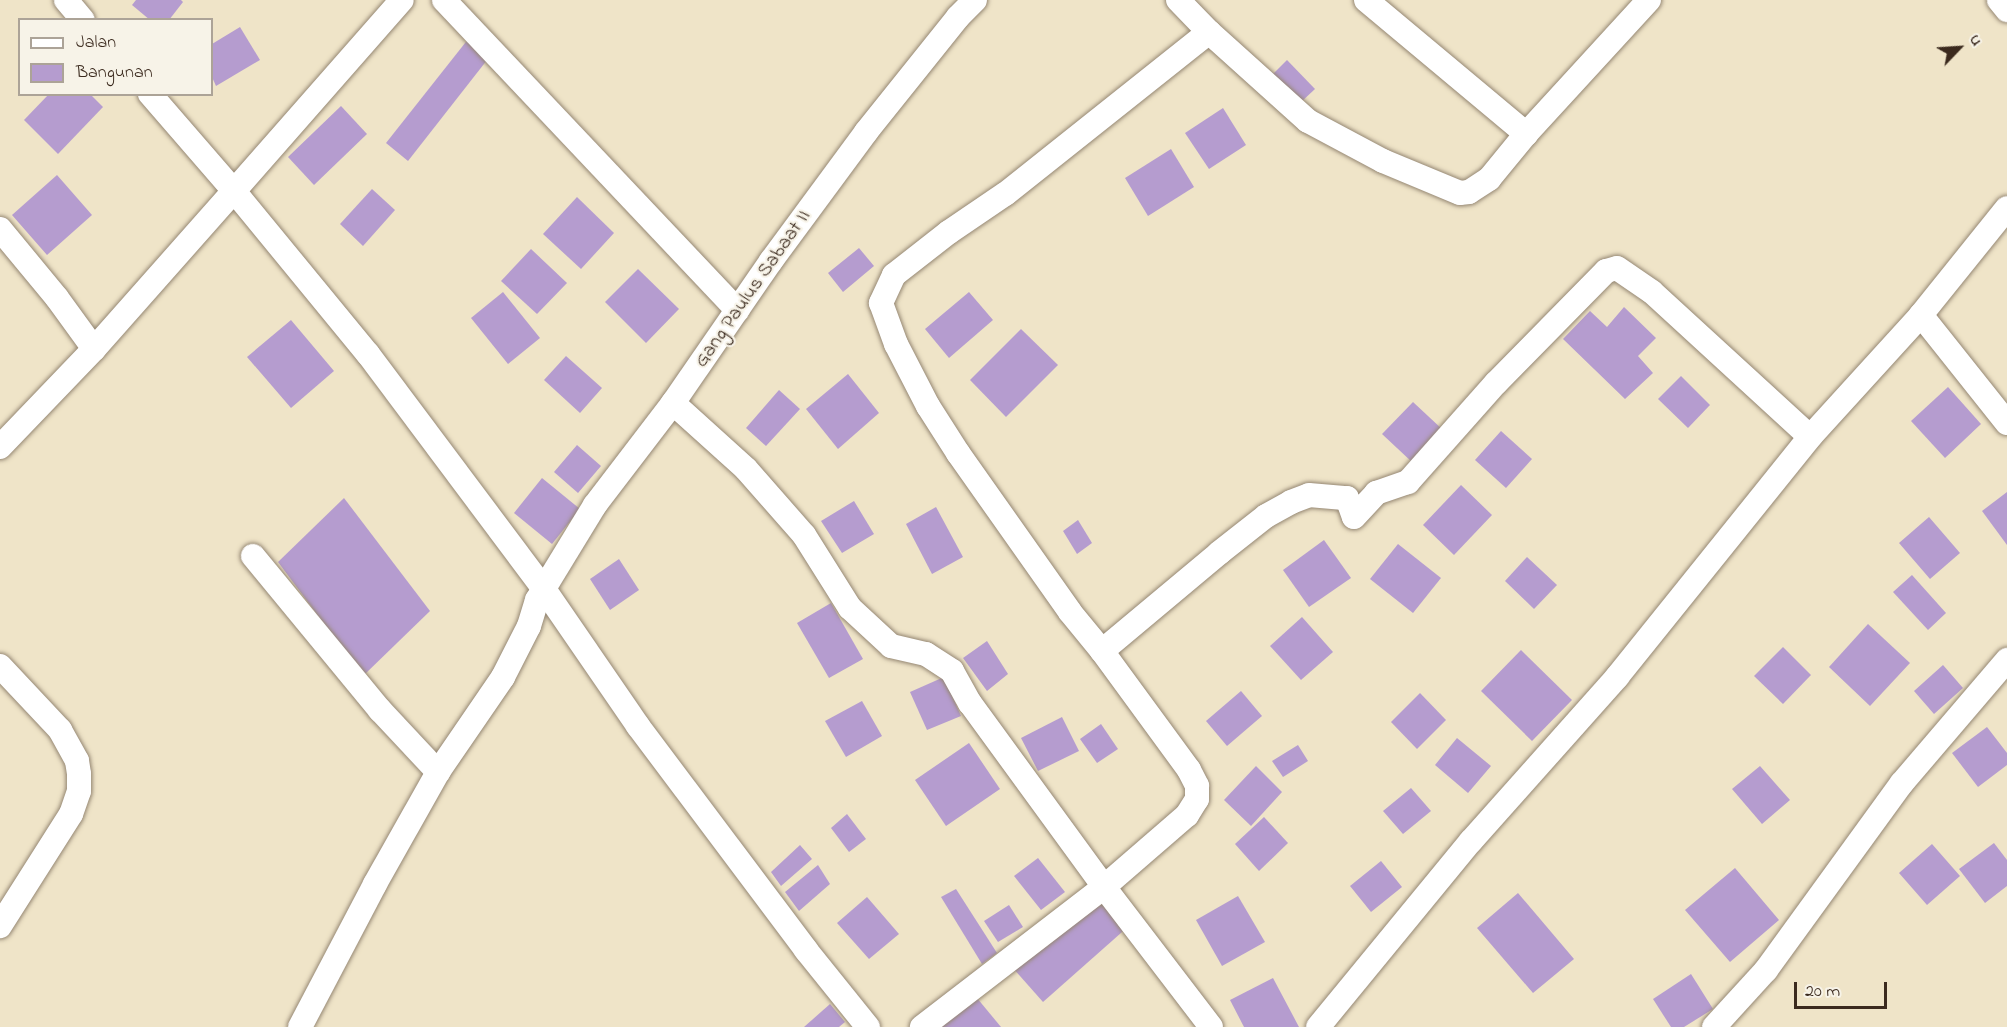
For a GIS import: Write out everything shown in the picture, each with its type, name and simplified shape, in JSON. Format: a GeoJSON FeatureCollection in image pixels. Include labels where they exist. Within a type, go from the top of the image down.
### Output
{"type":"FeatureCollection","features":[{"type":"Feature","properties":{"kind":"street"},"geometry":{"type":"LineString","coordinates":[[66,0],[81,18]]}},
{"type":"Feature","properties":{"kind":"street"},"geometry":{"type":"LineString","coordinates":[[0,447],[94,349],[402,0]]}},
{"type":"Feature","properties":{"kind":"street"},"geometry":{"type":"LineString","coordinates":[[444,0],[737,310]]}},
{"type":"Feature","properties":{"kind":"street","name":"Gang Paulus Sabaat II"},"geometry":{"type":"LineString","coordinates":[[300,1027],[375,884],[438,772],[503,677],[544,590],[595,505],[673,403],[737,310],[866,132],[958,17],[975,0]]}},
{"type":"Feature","properties":{"kind":"street"},"geometry":{"type":"LineString","coordinates":[[1178,0],[1209,32],[1308,121],[1383,162],[1450,191],[1469,192],[1489,179],[1526,134],[1649,0]]}},
{"type":"Feature","properties":{"kind":"street"},"geometry":{"type":"LineString","coordinates":[[1366,0],[1526,134]]}},
{"type":"Feature","properties":{"kind":"street"},"geometry":{"type":"LineString","coordinates":[[1999,0],[2007,10]]}},
{"type":"Feature","properties":{"kind":"street"},"geometry":{"type":"LineString","coordinates":[[922,1027],[1104,887],[1187,816],[1197,799],[1197,786],[1189,770],[1102,651],[1070,612],[940,425],[896,344],[881,303],[894,275],[949,232],[1005,194],[1209,32]]}},
{"type":"Feature","properties":{"kind":"street"},"geometry":{"type":"LineString","coordinates":[[152,96],[234,190],[368,354],[544,590],[638,726],[806,950],[868,1027]]}},
{"type":"Feature","properties":{"kind":"street"},"geometry":{"type":"LineString","coordinates":[[1318,1027],[1464,849],[1617,677],[1810,437],[1921,315],[2007,208]]}},
{"type":"Feature","properties":{"kind":"street"},"geometry":{"type":"LineString","coordinates":[[0,229],[57,298],[94,349]]}},
{"type":"Feature","properties":{"kind":"street"},"geometry":{"type":"LineString","coordinates":[[1102,651],[1266,516],[1291,502],[1309,495],[1347,498],[1354,517],[1376,493],[1408,482],[1496,383],[1606,271],[1617,268],[1652,292],[1810,437]]}},
{"type":"Feature","properties":{"kind":"street"},"geometry":{"type":"LineString","coordinates":[[1921,315],[2007,423]]}},
{"type":"Feature","properties":{"kind":"street"},"geometry":{"type":"LineString","coordinates":[[673,403],[746,469],[804,535],[850,608],[891,646],[926,654],[952,671],[977,712],[1104,887],[1179,982],[1211,1027]]}},
{"type":"Feature","properties":{"kind":"street"},"geometry":{"type":"LineString","coordinates":[[253,556],[380,710],[438,772]]}},
{"type":"Feature","properties":{"kind":"street"},"geometry":{"type":"LineString","coordinates":[[1714,1027],[1766,970],[1902,783],[2007,660]]}},
{"type":"Feature","properties":{"kind":"street"},"geometry":{"type":"LineString","coordinates":[[0,666],[60,730],[77,761],[79,774],[79,791],[70,814],[0,926]]}},
{"type":"Feature","properties":{"kind":"building"},"geometry":{"type":"Polygon","coordinates":[[[136,0],[181,0],[183,2],[171,18],[148,18],[132,5],[136,0]]]}},
{"type":"Feature","properties":{"kind":"building"},"geometry":{"type":"Polygon","coordinates":[[[240,27],[260,60],[216,86],[213,79],[213,43],[240,27]]]}},
{"type":"Feature","properties":{"kind":"building"},"geometry":{"type":"Polygon","coordinates":[[[469,38],[491,55],[408,161],[386,143],[469,38]]]}},
{"type":"Feature","properties":{"kind":"building"},"geometry":{"type":"Polygon","coordinates":[[[1287,60],[1315,89],[1300,103],[1272,75],[1287,60]]]}},
{"type":"Feature","properties":{"kind":"building"},"geometry":{"type":"Polygon","coordinates":[[[47,96],[92,96],[103,107],[58,154],[24,120],[47,96]]]}},
{"type":"Feature","properties":{"kind":"building"},"geometry":{"type":"Polygon","coordinates":[[[341,106],[367,134],[314,185],[288,157],[341,106]]]}},
{"type":"Feature","properties":{"kind":"building"},"geometry":{"type":"Polygon","coordinates":[[[1223,108],[1246,145],[1209,169],[1185,133],[1223,108]]]}},
{"type":"Feature","properties":{"kind":"building"},"geometry":{"type":"Polygon","coordinates":[[[1171,149],[1194,187],[1148,216],[1125,178],[1171,149]]]}},
{"type":"Feature","properties":{"kind":"building"},"geometry":{"type":"Polygon","coordinates":[[[57,175],[92,215],[47,255],[12,215],[57,175]]]}},
{"type":"Feature","properties":{"kind":"building"},"geometry":{"type":"Polygon","coordinates":[[[372,189],[395,210],[363,246],[340,224],[372,189]]]}},
{"type":"Feature","properties":{"kind":"building"},"geometry":{"type":"Polygon","coordinates":[[[577,197],[614,233],[581,269],[543,234],[577,197]]]}},
{"type":"Feature","properties":{"kind":"building"},"geometry":{"type":"Polygon","coordinates":[[[859,248],[874,266],[843,292],[828,273],[859,248]]]}},
{"type":"Feature","properties":{"kind":"building"},"geometry":{"type":"Polygon","coordinates":[[[531,249],[567,283],[537,314],[501,281],[531,249]]]}},
{"type":"Feature","properties":{"kind":"building"},"geometry":{"type":"Polygon","coordinates":[[[638,269],[679,309],[646,343],[605,302],[638,269]]]}},
{"type":"Feature","properties":{"kind":"building"},"geometry":{"type":"Polygon","coordinates":[[[503,292],[540,338],[508,364],[471,318],[503,292]]]}},
{"type":"Feature","properties":{"kind":"building"},"geometry":{"type":"Polygon","coordinates":[[[969,292],[993,320],[949,358],[925,329],[969,292]]]}},
{"type":"Feature","properties":{"kind":"building"},"geometry":{"type":"Polygon","coordinates":[[[1624,307],[1656,338],[1638,356],[1653,373],[1625,399],[1563,339],[1590,311],[1607,327],[1624,307]]]}},
{"type":"Feature","properties":{"kind":"building"},"geometry":{"type":"Polygon","coordinates":[[[291,320],[334,371],[291,408],[247,357],[291,320]]]}},
{"type":"Feature","properties":{"kind":"building"},"geometry":{"type":"Polygon","coordinates":[[[1021,329],[1058,365],[1006,417],[970,380],[1021,329]]]}},
{"type":"Feature","properties":{"kind":"building"},"geometry":{"type":"Polygon","coordinates":[[[566,356],[602,388],[580,413],[544,380],[566,356]]]}},
{"type":"Feature","properties":{"kind":"building"},"geometry":{"type":"Polygon","coordinates":[[[848,374],[879,413],[838,449],[806,409],[848,374]]]}},
{"type":"Feature","properties":{"kind":"building"},"geometry":{"type":"Polygon","coordinates":[[[1681,376],[1710,405],[1688,428],[1658,399],[1681,376]]]}},
{"type":"Feature","properties":{"kind":"building"},"geometry":{"type":"Polygon","coordinates":[[[1948,387],[1981,424],[1945,458],[1911,421],[1948,387]]]}},
{"type":"Feature","properties":{"kind":"building"},"geometry":{"type":"Polygon","coordinates":[[[779,390],[800,409],[766,446],[746,428],[779,390]]]}},
{"type":"Feature","properties":{"kind":"building"},"geometry":{"type":"Polygon","coordinates":[[[1413,402],[1443,430],[1413,463],[1382,434],[1413,402]]]}},
{"type":"Feature","properties":{"kind":"building"},"geometry":{"type":"Polygon","coordinates":[[[1501,431],[1532,459],[1506,488],[1475,460],[1501,431]]]}},
{"type":"Feature","properties":{"kind":"building"},"geometry":{"type":"Polygon","coordinates":[[[577,445],[601,466],[578,493],[554,472],[577,445]]]}},
{"type":"Feature","properties":{"kind":"building"},"geometry":{"type":"Polygon","coordinates":[[[542,478],[580,509],[552,544],[514,513],[542,478]]]}},
{"type":"Feature","properties":{"kind":"building"},"geometry":{"type":"Polygon","coordinates":[[[1461,485],[1492,515],[1454,555],[1423,525],[1461,485]]]}},
{"type":"Feature","properties":{"kind":"building"},"geometry":{"type":"Polygon","coordinates":[[[2007,492],[2007,545],[1982,511],[2007,492]]]}},
{"type":"Feature","properties":{"kind":"building"},"geometry":{"type":"Polygon","coordinates":[[[344,498],[430,611],[363,676],[278,562],[344,498]]]}},
{"type":"Feature","properties":{"kind":"building"},"geometry":{"type":"Polygon","coordinates":[[[854,501],[874,534],[842,553],[821,521],[854,501]]]}},
{"type":"Feature","properties":{"kind":"building"},"geometry":{"type":"Polygon","coordinates":[[[936,507],[963,557],[932,574],[906,524],[936,507]]]}},
{"type":"Feature","properties":{"kind":"building"},"geometry":{"type":"Polygon","coordinates":[[[1929,517],[1960,553],[1930,579],[1899,543],[1929,517]]]}},
{"type":"Feature","properties":{"kind":"building"},"geometry":{"type":"Polygon","coordinates":[[[1078,520],[1092,543],[1077,554],[1063,531],[1078,520]]]}},
{"type":"Feature","properties":{"kind":"building"},"geometry":{"type":"Polygon","coordinates":[[[1324,540],[1351,578],[1309,607],[1283,570],[1324,540]]]}},
{"type":"Feature","properties":{"kind":"building"},"geometry":{"type":"Polygon","coordinates":[[[1398,544],[1441,578],[1413,613],[1370,579],[1398,544]]]}},
{"type":"Feature","properties":{"kind":"building"},"geometry":{"type":"Polygon","coordinates":[[[1527,557],[1557,585],[1534,609],[1505,581],[1527,557]]]}},
{"type":"Feature","properties":{"kind":"building"},"geometry":{"type":"Polygon","coordinates":[[[619,559],[639,590],[610,610],[590,579],[619,559]]]}},
{"type":"Feature","properties":{"kind":"building"},"geometry":{"type":"Polygon","coordinates":[[[1912,575],[1946,613],[1928,630],[1893,592],[1912,575]]]}},
{"type":"Feature","properties":{"kind":"building"},"geometry":{"type":"Polygon","coordinates":[[[831,603],[863,659],[829,678],[797,623],[831,603]]]}},
{"type":"Feature","properties":{"kind":"building"},"geometry":{"type":"Polygon","coordinates":[[[1302,617],[1333,652],[1301,680],[1270,646],[1302,617]]]}},
{"type":"Feature","properties":{"kind":"building"},"geometry":{"type":"Polygon","coordinates":[[[1868,624],[1910,663],[1870,706],[1829,667],[1868,624]]]}},
{"type":"Feature","properties":{"kind":"building"},"geometry":{"type":"Polygon","coordinates":[[[987,641],[1008,674],[987,691],[963,658],[987,641]]]}},
{"type":"Feature","properties":{"kind":"building"},"geometry":{"type":"Polygon","coordinates":[[[1783,647],[1811,675],[1783,704],[1754,676],[1783,647]]]}},
{"type":"Feature","properties":{"kind":"building"},"geometry":{"type":"Polygon","coordinates":[[[1521,650],[1572,700],[1532,741],[1481,691],[1521,650]]]}},
{"type":"Feature","properties":{"kind":"building"},"geometry":{"type":"Polygon","coordinates":[[[1943,665],[1963,688],[1934,714],[1914,691],[1943,665]]]}},
{"type":"Feature","properties":{"kind":"building"},"geometry":{"type":"Polygon","coordinates":[[[944,677],[961,716],[927,730],[910,692],[944,677]]]}},
{"type":"Feature","properties":{"kind":"building"},"geometry":{"type":"Polygon","coordinates":[[[1241,691],[1262,716],[1227,746],[1206,721],[1241,691]]]}},
{"type":"Feature","properties":{"kind":"building"},"geometry":{"type":"Polygon","coordinates":[[[1420,693],[1446,720],[1417,749],[1391,722],[1420,693]]]}},
{"type":"Feature","properties":{"kind":"building"},"geometry":{"type":"Polygon","coordinates":[[[862,701],[882,736],[846,757],[825,721],[862,701]]]}},
{"type":"Feature","properties":{"kind":"building"},"geometry":{"type":"Polygon","coordinates":[[[1062,717],[1079,751],[1038,771],[1021,738],[1062,717]]]}},
{"type":"Feature","properties":{"kind":"building"},"geometry":{"type":"Polygon","coordinates":[[[1101,724],[1118,749],[1097,763],[1080,739],[1101,724]]]}},
{"type":"Feature","properties":{"kind":"building"},"geometry":{"type":"Polygon","coordinates":[[[1987,727],[2007,753],[2007,765],[1978,787],[1952,753],[1987,727]]]}},
{"type":"Feature","properties":{"kind":"building"},"geometry":{"type":"Polygon","coordinates":[[[1457,738],[1491,766],[1468,793],[1435,765],[1457,738]]]}},
{"type":"Feature","properties":{"kind":"building"},"geometry":{"type":"Polygon","coordinates":[[[969,743],[1000,789],[946,826],[915,780],[969,743]]]}},
{"type":"Feature","properties":{"kind":"building"},"geometry":{"type":"Polygon","coordinates":[[[1298,745],[1308,761],[1283,777],[1272,761],[1298,745]]]}},
{"type":"Feature","properties":{"kind":"building"},"geometry":{"type":"Polygon","coordinates":[[[1256,766],[1282,792],[1251,826],[1224,800],[1256,766]]]}},
{"type":"Feature","properties":{"kind":"building"},"geometry":{"type":"Polygon","coordinates":[[[1760,766],[1790,800],[1762,824],[1732,789],[1760,766]]]}},
{"type":"Feature","properties":{"kind":"building"},"geometry":{"type":"Polygon","coordinates":[[[1411,788],[1431,811],[1403,834],[1383,811],[1411,788]]]}},
{"type":"Feature","properties":{"kind":"building"},"geometry":{"type":"Polygon","coordinates":[[[847,814],[866,839],[849,852],[831,828],[847,814]]]}},
{"type":"Feature","properties":{"kind":"building"},"geometry":{"type":"Polygon","coordinates":[[[1264,817],[1288,843],[1259,871],[1235,844],[1264,817]]]}},
{"type":"Feature","properties":{"kind":"building"},"geometry":{"type":"Polygon","coordinates":[[[1994,843],[2007,860],[2007,886],[1985,903],[1959,869],[1994,843]]]}},
{"type":"Feature","properties":{"kind":"building"},"geometry":{"type":"Polygon","coordinates":[[[1932,844],[1960,876],[1927,905],[1899,873],[1932,844]]]}},
{"type":"Feature","properties":{"kind":"building"},"geometry":{"type":"Polygon","coordinates":[[[800,845],[812,859],[781,886],[771,872],[800,845]]]}},
{"type":"Feature","properties":{"kind":"building"},"geometry":{"type":"Polygon","coordinates":[[[1038,858],[1065,892],[1041,910],[1014,876],[1038,858]]]}},
{"type":"Feature","properties":{"kind":"building"},"geometry":{"type":"Polygon","coordinates":[[[1381,861],[1402,887],[1371,912],[1350,886],[1381,861]]]}},
{"type":"Feature","properties":{"kind":"building"},"geometry":{"type":"Polygon","coordinates":[[[818,865],[830,884],[799,911],[785,892],[818,865]]]}},
{"type":"Feature","properties":{"kind":"building"},"geometry":{"type":"Polygon","coordinates":[[[1735,868],[1779,920],[1730,962],[1685,910],[1735,868]]]}},
{"type":"Feature","properties":{"kind":"building"},"geometry":{"type":"Polygon","coordinates":[[[956,889],[997,953],[982,964],[941,897],[956,889]]]}},
{"type":"Feature","properties":{"kind":"building"},"geometry":{"type":"Polygon","coordinates":[[[1101,892],[1130,925],[1043,1002],[1012,967],[1101,892]]]}},
{"type":"Feature","properties":{"kind":"building"},"geometry":{"type":"Polygon","coordinates":[[[1518,893],[1574,959],[1533,993],[1477,928],[1518,893]]]}},
{"type":"Feature","properties":{"kind":"building"},"geometry":{"type":"Polygon","coordinates":[[[1238,896],[1265,942],[1222,966],[1196,920],[1238,896]]]}},
{"type":"Feature","properties":{"kind":"building"},"geometry":{"type":"Polygon","coordinates":[[[867,897],[899,934],[869,959],[837,923],[867,897]]]}},
{"type":"Feature","properties":{"kind":"building"},"geometry":{"type":"Polygon","coordinates":[[[1009,905],[1023,927],[998,942],[984,921],[1009,905]]]}},
{"type":"Feature","properties":{"kind":"building"},"geometry":{"type":"Polygon","coordinates":[[[1691,974],[1713,1009],[1684,1027],[1671,1027],[1653,999],[1691,974]]]}},
{"type":"Feature","properties":{"kind":"building"},"geometry":{"type":"Polygon","coordinates":[[[1273,978],[1299,1027],[1244,1027],[1230,1000],[1273,978]]]}},
{"type":"Feature","properties":{"kind":"building"},"geometry":{"type":"Polygon","coordinates":[[[972,992],[1001,1027],[940,1027],[972,992]]]}},
{"type":"Feature","properties":{"kind":"building"},"geometry":{"type":"Polygon","coordinates":[[[830,1004],[845,1022],[839,1027],[804,1027],[830,1004]]]}}]}
